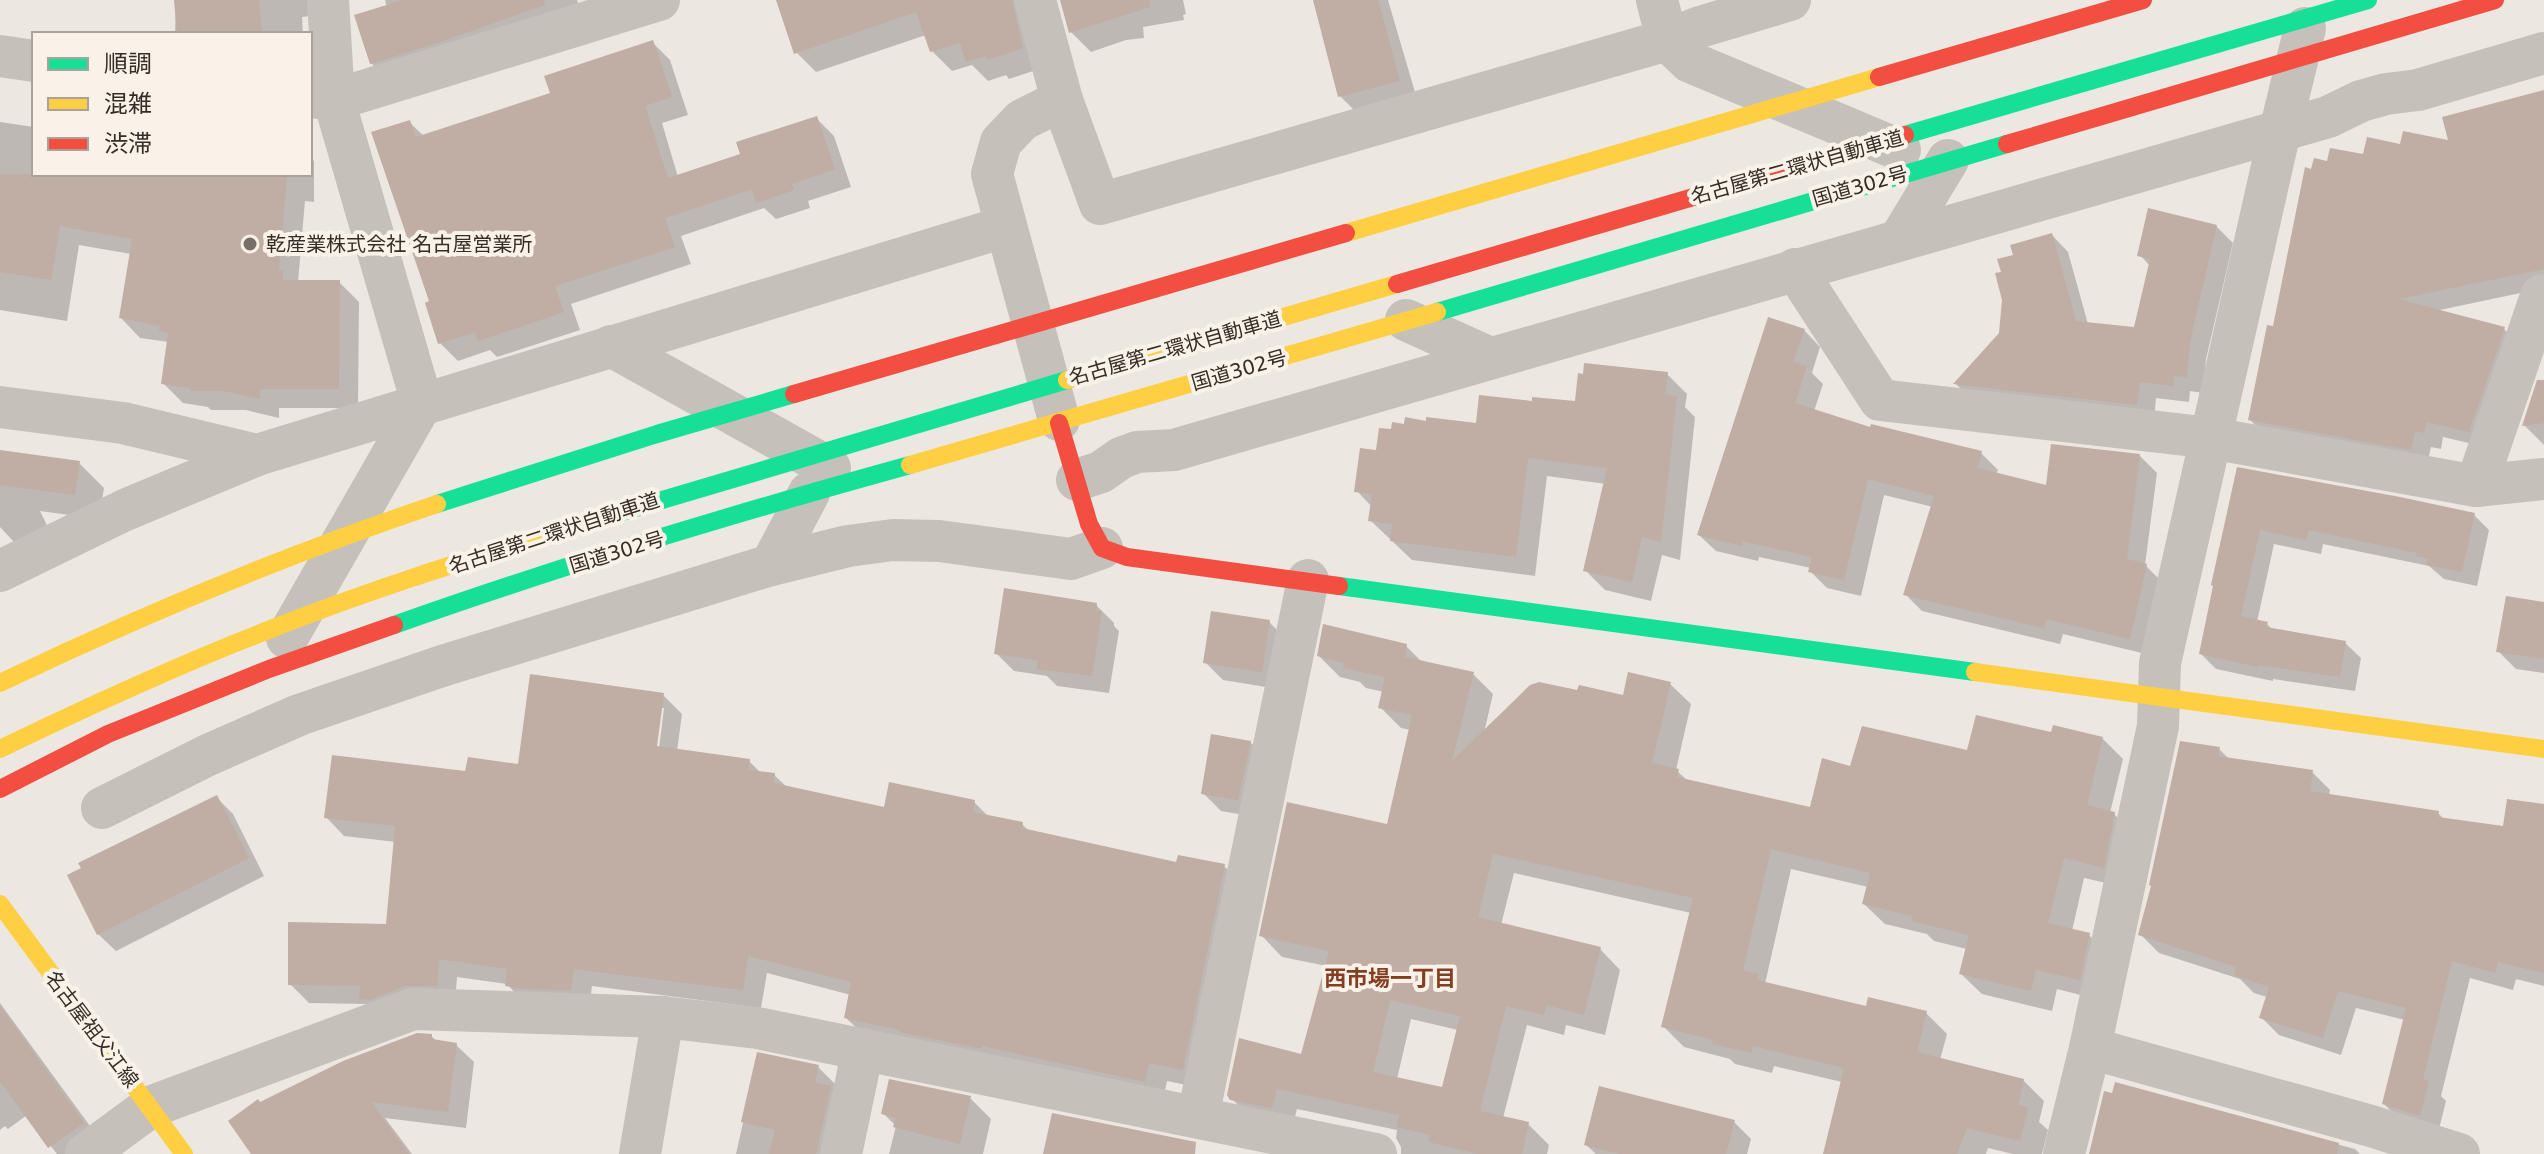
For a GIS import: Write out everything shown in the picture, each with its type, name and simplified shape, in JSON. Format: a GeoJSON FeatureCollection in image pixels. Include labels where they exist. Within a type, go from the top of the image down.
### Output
{"type":"FeatureCollection","features":[{"type":"Feature","properties":{"kind":"main road"},"geometry":{"type":"LineString","coordinates":[[0,683],[82,643],[273,563],[479,490],[673,429],[2143,0]]}},
{"type":"Feature","properties":{"kind":"main road","name":"名古屋第二環状自動車道"},"geometry":{"type":"LineString","coordinates":[[0,749],[118,691],[307,615],[480,556],[677,494],[2368,0]]}},
{"type":"Feature","properties":{"kind":"main road","name":"国道302号"},"geometry":{"type":"LineString","coordinates":[[0,789],[108,734],[269,669],[504,586],[809,493],[1059,423],[2495,0]]}},
{"type":"Feature","properties":{"kind":"main road"},"geometry":{"type":"LineString","coordinates":[[1059,423],[1089,524],[1102,548],[1127,557],[2544,749]]}},
{"type":"Feature","properties":{"kind":"main road","name":"名古屋祖父江線"},"geometry":{"type":"LineString","coordinates":[[0,904],[184,1154]]}},
{"type":"Feature","properties":{"kind":"street"},"geometry":{"type":"LineString","coordinates":[[269,669],[422,403],[322,99],[328,0]]}},
{"type":"Feature","properties":{"kind":"street"},"geometry":{"type":"LineString","coordinates":[[322,99],[659,0]]}},
{"type":"Feature","properties":{"kind":"street"},"geometry":{"type":"LineString","coordinates":[[1035,0],[1062,100],[1100,204],[1667,40],[1790,0]]}},
{"type":"Feature","properties":{"kind":"street"},"geometry":{"type":"LineString","coordinates":[[1657,0],[1667,40],[1690,62],[1941,162],[1900,239]]}},
{"type":"Feature","properties":{"kind":"street"},"geometry":{"type":"LineString","coordinates":[[2064,1154],[2090,1048],[2158,726],[2160,663],[2312,0]]}},
{"type":"Feature","properties":{"kind":"street"},"geometry":{"type":"LineString","coordinates":[[1077,480],[1145,450],[1174,450],[2328,117],[2361,101],[2418,90],[2544,53]]}},
{"type":"Feature","properties":{"kind":"street"},"geometry":{"type":"LineString","coordinates":[[0,56],[32,61]]}},
{"type":"Feature","properties":{"kind":"street"},"geometry":{"type":"LineString","coordinates":[[1059,423],[992,174],[1001,142],[1022,120],[1062,100]]}},
{"type":"Feature","properties":{"kind":"street"},"geometry":{"type":"LineString","coordinates":[[0,571],[125,510],[257,455],[1004,227]]}},
{"type":"Feature","properties":{"kind":"street"},"geometry":{"type":"LineString","coordinates":[[1795,269],[1880,400],[2211,438],[2476,486],[2544,479]]}},
{"type":"Feature","properties":{"kind":"street"},"geometry":{"type":"LineString","coordinates":[[2476,486],[2541,296],[2544,295]]}},
{"type":"Feature","properties":{"kind":"street"},"geometry":{"type":"LineString","coordinates":[[1406,320],[1490,358]]}},
{"type":"Feature","properties":{"kind":"street"},"geometry":{"type":"LineString","coordinates":[[611,346],[854,481]]}},
{"type":"Feature","properties":{"kind":"street"},"geometry":{"type":"LineString","coordinates":[[0,407],[123,423],[257,455]]}},
{"type":"Feature","properties":{"kind":"street"},"geometry":{"type":"LineString","coordinates":[[771,565],[809,493]]}},
{"type":"Feature","properties":{"kind":"street"},"geometry":{"type":"LineString","coordinates":[[102,808],[208,755],[299,715],[442,666],[771,565],[848,546],[893,540],[939,541],[1071,559],[1102,548]]}},
{"type":"Feature","properties":{"kind":"street"},"geometry":{"type":"LineString","coordinates":[[1198,1117],[1308,580]]}},
{"type":"Feature","properties":{"kind":"street"},"geometry":{"type":"LineString","coordinates":[[371,633],[442,666]]}},
{"type":"Feature","properties":{"kind":"street"},"geometry":{"type":"LineString","coordinates":[[86,1154],[150,1107],[413,1009],[663,1017],[757,1028],[1376,1154]]}},
{"type":"Feature","properties":{"kind":"street"},"geometry":{"type":"LineString","coordinates":[[640,1154],[663,1017]]}},
{"type":"Feature","properties":{"kind":"street"},"geometry":{"type":"LineString","coordinates":[[2090,1048],[2371,1126],[2459,1154]]}},
{"type":"Feature","properties":{"kind":"street"},"geometry":{"type":"LineString","coordinates":[[841,1154],[863,1049]]}},
{"type":"Feature","properties":{"kind":"building"},"geometry":{"type":"Polygon","coordinates":[[[174,0],[259,0],[262,32],[177,32],[174,0]]]}},
{"type":"Feature","properties":{"kind":"building"},"geometry":{"type":"Polygon","coordinates":[[[403,0],[544,0],[545,5],[370,64],[354,15],[403,0]]]}},
{"type":"Feature","properties":{"kind":"building"},"geometry":{"type":"Polygon","coordinates":[[[776,0],[1012,0],[1023,48],[987,60],[986,56],[966,62],[960,43],[930,52],[916,12],[794,54],[776,0]]]}},
{"type":"Feature","properties":{"kind":"building"},"geometry":{"type":"Polygon","coordinates":[[[1060,0],[1149,0],[1150,7],[1069,33],[1060,0]]]}},
{"type":"Feature","properties":{"kind":"building"},"geometry":{"type":"Polygon","coordinates":[[[1313,0],[1378,0],[1400,81],[1338,97],[1313,0]]]}},
{"type":"Feature","properties":{"kind":"building"},"geometry":{"type":"Polygon","coordinates":[[[653,40],[672,97],[645,106],[668,178],[740,154],[736,142],[817,116],[835,169],[792,184],[794,190],[756,203],[752,189],[665,218],[675,247],[555,286],[564,312],[478,341],[475,332],[438,344],[425,303],[429,301],[371,132],[410,120],[416,137],[550,93],[544,76],[653,40]]]}},
{"type":"Feature","properties":{"kind":"building"},"geometry":{"type":"Polygon","coordinates":[[[2544,90],[2544,269],[2398,299],[2505,327],[2469,432],[2427,422],[2424,433],[2415,431],[2411,450],[2248,420],[2267,325],[2273,326],[2305,167],[2311,169],[2314,158],[2327,161],[2330,148],[2363,154],[2367,137],[2400,144],[2403,131],[2448,140],[2442,117],[2544,90]]]}},
{"type":"Feature","properties":{"kind":"building"},"geometry":{"type":"Polygon","coordinates":[[[0,174],[287,176],[279,270],[283,270],[283,280],[340,280],[339,389],[260,389],[260,399],[224,391],[190,391],[190,388],[161,384],[168,333],[159,331],[160,326],[119,318],[132,239],[60,226],[51,280],[0,272],[0,174]]]}},
{"type":"Feature","properties":{"kind":"building"},"geometry":{"type":"Polygon","coordinates":[[[2148,208],[2217,225],[2190,341],[2187,377],[2174,376],[2173,386],[2140,382],[2137,405],[1953,384],[1999,333],[2002,300],[1995,273],[2001,272],[1997,259],[2013,255],[2010,245],[2052,233],[2076,321],[2134,327],[2150,259],[2137,256],[2148,208]]]}},
{"type":"Feature","properties":{"kind":"building"},"geometry":{"type":"Polygon","coordinates":[[[1768,317],[1805,329],[1793,362],[1807,366],[1795,403],[1870,427],[1871,424],[1982,451],[1978,468],[2046,485],[2051,444],[2140,454],[2127,559],[2147,564],[2130,639],[2046,619],[2044,628],[1903,595],[1934,496],[1868,479],[1844,580],[1808,572],[1812,557],[1742,541],[1742,546],[1697,535],[1768,317]]]}},
{"type":"Feature","properties":{"kind":"building"},"geometry":{"type":"Polygon","coordinates":[[[1584,363],[1668,372],[1665,394],[1677,396],[1661,542],[1642,537],[1632,582],[1583,571],[1607,468],[1528,458],[1516,557],[1390,541],[1392,524],[1368,521],[1372,494],[1354,492],[1360,448],[1376,450],[1379,428],[1391,429],[1392,422],[1404,424],[1405,417],[1476,423],[1479,395],[1532,401],[1532,397],[1575,401],[1578,373],[1583,374],[1584,363]]]}},
{"type":"Feature","properties":{"kind":"building"},"geometry":{"type":"Polygon","coordinates":[[[2537,380],[2544,380],[2544,423],[2522,426],[2537,380]]]}},
{"type":"Feature","properties":{"kind":"building"},"geometry":{"type":"Polygon","coordinates":[[[0,450],[80,461],[75,495],[0,485],[0,450]]]}},
{"type":"Feature","properties":{"kind":"building"},"geometry":{"type":"Polygon","coordinates":[[[2237,467],[2475,513],[2462,572],[2426,565],[2428,559],[2416,556],[2417,553],[2309,530],[2306,540],[2260,530],[2241,616],[2268,622],[2266,627],[2346,641],[2340,677],[2258,667],[2199,654],[2237,467]]]}},
{"type":"Feature","properties":{"kind":"building"},"geometry":{"type":"Polygon","coordinates":[[[1004,588],[1097,603],[1096,611],[1102,611],[1092,676],[1037,669],[1037,660],[994,654],[1004,588]]]}},
{"type":"Feature","properties":{"kind":"building"},"geometry":{"type":"Polygon","coordinates":[[[2506,596],[2544,602],[2544,659],[2496,652],[2506,596]]]}},
{"type":"Feature","properties":{"kind":"building"},"geometry":{"type":"Polygon","coordinates":[[[1211,611],[1270,620],[1262,672],[1203,663],[1211,611]]]}},
{"type":"Feature","properties":{"kind":"building"},"geometry":{"type":"Polygon","coordinates":[[[1323,624],[1407,644],[1405,657],[1474,672],[1452,761],[1530,685],[1539,682],[1577,690],[1579,685],[1623,695],[1628,672],[1671,682],[1652,763],[1679,769],[1677,777],[1810,807],[1822,758],[1850,766],[1862,726],[1967,750],[1976,715],[2051,732],[2053,725],[2103,737],[2087,805],[2115,812],[2104,868],[2064,858],[2048,923],[2090,933],[2080,980],[2036,970],[2031,991],[1959,974],[1969,935],[1911,921],[1912,916],[1862,904],[1870,873],[1771,849],[1743,970],[1758,974],[1757,980],[1866,1006],[1868,997],[1927,1011],[1917,1052],[2024,1079],[2018,1105],[2028,1108],[2020,1141],[1967,1128],[1957,1154],[1823,1154],[1844,1068],[1753,1046],[1752,1053],[1661,1027],[1693,898],[1493,854],[1478,917],[1601,947],[1584,1015],[1546,1005],[1544,1015],[1506,1006],[1480,1111],[1529,1122],[1522,1154],[1478,1154],[1429,1142],[1430,1135],[1396,1127],[1399,1115],[1277,1089],[1272,1108],[1230,1100],[1227,1095],[1239,1038],[1301,1054],[1329,951],[1259,936],[1287,802],[1387,824],[1412,715],[1378,708],[1385,677],[1343,668],[1344,663],[1317,656],[1323,624]],[[1390,1000],[1373,1072],[1442,1087],[1460,1016],[1390,1000]]]}},
{"type":"Feature","properties":{"kind":"building"},"geometry":{"type":"Polygon","coordinates":[[[530,674],[664,693],[657,746],[750,759],[748,770],[775,773],[774,783],[884,807],[889,782],[975,800],[973,812],[1023,822],[1022,828],[1176,862],[1178,855],[1225,864],[1183,1070],[1149,1063],[1145,1082],[844,1018],[851,982],[748,956],[743,990],[574,969],[571,990],[524,989],[505,986],[507,969],[439,959],[437,986],[405,986],[370,1000],[359,999],[360,986],[288,985],[288,922],[386,924],[395,826],[324,818],[332,755],[465,771],[468,757],[518,764],[530,674]]]}},
{"type":"Feature","properties":{"kind":"building"},"geometry":{"type":"Polygon","coordinates":[[[1211,734],[1251,741],[1238,800],[1201,794],[1211,734]]]}},
{"type":"Feature","properties":{"kind":"building"},"geometry":{"type":"Polygon","coordinates":[[[2180,741],[2220,747],[2218,756],[2313,770],[2310,791],[2439,811],[2438,817],[2503,826],[2507,799],[2544,804],[2544,973],[2498,962],[2495,973],[2452,961],[2423,1079],[2429,1081],[2420,1116],[2382,1104],[2406,1008],[2338,991],[2323,1038],[2259,1018],[2269,987],[2234,975],[2236,967],[2138,935],[2180,741]]]}},
{"type":"Feature","properties":{"kind":"building"},"geometry":{"type":"Polygon","coordinates":[[[217,795],[249,858],[97,935],[67,875],[81,868],[78,863],[217,795]]]}},
{"type":"Feature","properties":{"kind":"building"},"geometry":{"type":"Polygon","coordinates":[[[0,1006],[84,1123],[48,1148],[0,1081],[0,1006]]]}},
{"type":"Feature","properties":{"kind":"building"},"geometry":{"type":"Polygon","coordinates":[[[417,1033],[432,1034],[432,1039],[457,1043],[448,1112],[371,1102],[409,1154],[251,1154],[228,1121],[258,1099],[260,1102],[343,1061],[417,1033]]]}},
{"type":"Feature","properties":{"kind":"building"},"geometry":{"type":"Polygon","coordinates":[[[757,1052],[819,1065],[815,1082],[831,1086],[816,1154],[769,1154],[775,1130],[741,1122],[757,1052]]]}},
{"type":"Feature","properties":{"kind":"building"},"geometry":{"type":"Polygon","coordinates":[[[889,1079],[971,1096],[960,1144],[893,1127],[896,1118],[881,1114],[889,1079]]]}},
{"type":"Feature","properties":{"kind":"building"},"geometry":{"type":"Polygon","coordinates":[[[2115,1082],[2339,1143],[2337,1154],[2089,1154],[2104,1091],[2112,1093],[2115,1082]]]}},
{"type":"Feature","properties":{"kind":"building"},"geometry":{"type":"Polygon","coordinates":[[[1599,1086],[1735,1120],[1726,1154],[1620,1154],[1584,1145],[1599,1086]]]}},
{"type":"Feature","properties":{"kind":"building"},"geometry":{"type":"Polygon","coordinates":[[[1052,1113],[1196,1142],[1195,1154],[1043,1154],[1052,1113]]]}},
{"type":"Feature","properties":{"kind":"traffic: fast"},"geometry":{"type":"LineString","coordinates":[[1905,135],[2368,0]]}},
{"type":"Feature","properties":{"kind":"traffic: fast"},"geometry":{"type":"LineString","coordinates":[[1437,312],[2007,144]]}},
{"type":"Feature","properties":{"kind":"traffic: fast"},"geometry":{"type":"LineString","coordinates":[[571,527],[1067,380]]}},
{"type":"Feature","properties":{"kind":"traffic: fast"},"geometry":{"type":"LineString","coordinates":[[437,504],[794,394]]}},
{"type":"Feature","properties":{"kind":"traffic: fast"},"geometry":{"type":"LineString","coordinates":[[394,625],[650,540],[910,465]]}},
{"type":"Feature","properties":{"kind":"traffic: fast"},"geometry":{"type":"LineString","coordinates":[[1339,586],[1975,672]]}},
{"type":"Feature","properties":{"kind":"traffic: slow"},"geometry":{"type":"LineString","coordinates":[[1346,233],[1879,77]]}},
{"type":"Feature","properties":{"kind":"traffic: slow"},"geometry":{"type":"LineString","coordinates":[[1067,380],[1397,284]]}},
{"type":"Feature","properties":{"kind":"traffic: slow"},"geometry":{"type":"LineString","coordinates":[[910,465],[1437,312]]}},
{"type":"Feature","properties":{"kind":"traffic: slow"},"geometry":{"type":"LineString","coordinates":[[0,683],[216,587],[437,504]]}},
{"type":"Feature","properties":{"kind":"traffic: slow"},"geometry":{"type":"LineString","coordinates":[[0,749],[165,673],[304,616],[571,527]]}},
{"type":"Feature","properties":{"kind":"traffic: slow"},"geometry":{"type":"LineString","coordinates":[[1975,672],[2544,749]]}},
{"type":"Feature","properties":{"kind":"traffic: slow"},"geometry":{"type":"LineString","coordinates":[[0,904],[184,1154]]}},
{"type":"Feature","properties":{"kind":"traffic: jam"},"geometry":{"type":"LineString","coordinates":[[1879,77],[2143,0]]}},
{"type":"Feature","properties":{"kind":"traffic: jam"},"geometry":{"type":"LineString","coordinates":[[2007,144],[2495,0]]}},
{"type":"Feature","properties":{"kind":"traffic: jam"},"geometry":{"type":"LineString","coordinates":[[1397,284],[1905,135]]}},
{"type":"Feature","properties":{"kind":"traffic: jam"},"geometry":{"type":"LineString","coordinates":[[794,394],[1346,233]]}},
{"type":"Feature","properties":{"kind":"traffic: jam"},"geometry":{"type":"LineString","coordinates":[[1059,423],[1089,524],[1102,548],[1127,557],[1339,586]]}},
{"type":"Feature","properties":{"kind":"traffic: jam"},"geometry":{"type":"LineString","coordinates":[[0,789],[108,734],[269,669],[394,625]]}},
{"type":"Feature","properties":{"kind":"place","name":"乾産業株式会社 名古屋営業所"},"geometry":{"type":"Point","coordinates":[250,244]}},
{"type":"Feature","properties":{"kind":"district","name":"西市場一丁目"},"geometry":{"type":"Point","coordinates":[1390,978]}}]}
